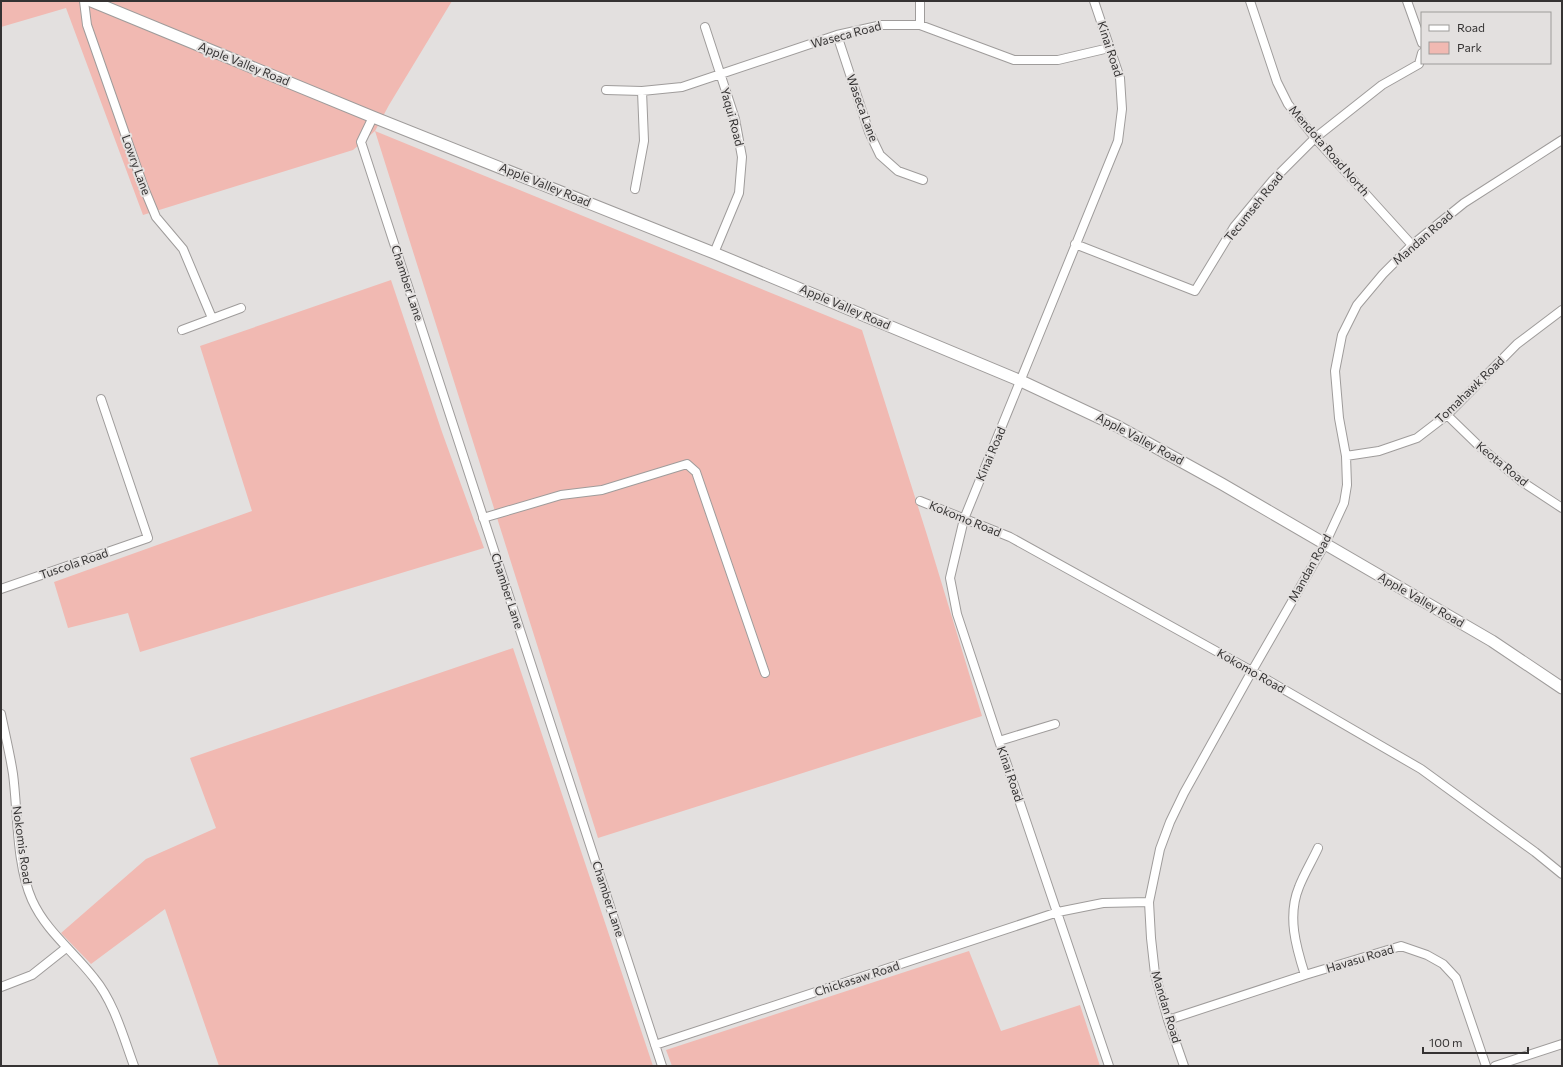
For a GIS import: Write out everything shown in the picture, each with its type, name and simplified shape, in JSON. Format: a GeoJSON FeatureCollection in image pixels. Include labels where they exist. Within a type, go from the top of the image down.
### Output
{"type":"FeatureCollection","features":[{"type":"Feature","properties":{"kind":"main road","name":"Apple Valley Road"},"geometry":{"type":"LineString","coordinates":[[90,1],[373,117],[714,253],[1022,381],[1117,426],[1222,484],[1492,641],[1562,688]]}},
{"type":"Feature","properties":{"kind":"street","name":"Lowry Lane"},"geometry":{"type":"LineString","coordinates":[[84,1],[87,26],[156,217],[183,249],[212,318]]}},
{"type":"Feature","properties":{"kind":"street"},"geometry":{"type":"LineString","coordinates":[[920,1],[920,25]]}},
{"type":"Feature","properties":{"kind":"street","name":"Kinai Road"},"geometry":{"type":"LineString","coordinates":[[1094,1],[1120,78],[1122,109],[1118,141],[1075,244],[1022,381],[964,519],[950,578],[957,614],[998,741],[1110,1066]]}},
{"type":"Feature","properties":{"kind":"street","name":"Mendota Road North"},"geometry":{"type":"LineString","coordinates":[[1250,1],[1277,82],[1288,104],[1314,138],[1412,244]]}},
{"type":"Feature","properties":{"kind":"street"},"geometry":{"type":"LineString","coordinates":[[1407,1],[1421,40]]}},
{"type":"Feature","properties":{"kind":"street","name":"Waseca Road"},"geometry":{"type":"LineString","coordinates":[[606,90],[642,91],[682,87],[837,35],[882,25],[920,25],[1014,60],[1058,60],[1109,48]]}},
{"type":"Feature","properties":{"kind":"street","name":"Yaqui Road"},"geometry":{"type":"LineString","coordinates":[[705,27],[735,119],[742,157],[738,193],[714,253]]}},
{"type":"Feature","properties":{"kind":"street","name":"Waseca Lane"},"geometry":{"type":"LineString","coordinates":[[837,35],[869,132],[880,155],[898,171],[923,180]]}},
{"type":"Feature","properties":{"kind":"street","name":"Tecumseh Road"},"geometry":{"type":"LineString","coordinates":[[1075,244],[1195,291],[1234,227],[1273,180],[1314,138],[1382,85],[1419,64],[1421,57]]}},
{"type":"Feature","properties":{"kind":"street"},"geometry":{"type":"LineString","coordinates":[[636,189],[644,141],[642,91]]}},
{"type":"Feature","properties":{"kind":"street","name":"Chamber Lane"},"geometry":{"type":"LineString","coordinates":[[373,117],[361,142],[662,1066]]}},
{"type":"Feature","properties":{"kind":"street","name":"Mandan Road"},"geometry":{"type":"LineString","coordinates":[[1184,1066],[1168,1020],[1155,974],[1150,938],[1149,902],[1160,849],[1170,822],[1184,793],[1325,544],[1344,503],[1347,485],[1346,456],[1339,418],[1335,371],[1342,335],[1356,305],[1412,244],[1464,203],[1562,140]]}},
{"type":"Feature","properties":{"kind":"street"},"geometry":{"type":"LineString","coordinates":[[182,330],[241,308]]}},
{"type":"Feature","properties":{"kind":"street","name":"Tomahawk Road"},"geometry":{"type":"LineString","coordinates":[[1346,456],[1379,451],[1416,438],[1447,415],[1517,344],[1562,310]]}},
{"type":"Feature","properties":{"kind":"street","name":"Tuscola Road"},"geometry":{"type":"LineString","coordinates":[[1,589],[148,538],[101,399]]}},
{"type":"Feature","properties":{"kind":"street","name":"Keota Road"},"geometry":{"type":"LineString","coordinates":[[1447,415],[1480,447],[1521,481],[1562,508]]}},
{"type":"Feature","properties":{"kind":"street"},"geometry":{"type":"LineString","coordinates":[[483,518],[561,495],[602,490],[687,464],[696,472],[765,673]]}},
{"type":"Feature","properties":{"kind":"street","name":"Kokomo Road"},"geometry":{"type":"LineString","coordinates":[[920,501],[1010,537],[1252,671],[1421,769],[1535,852],[1562,874]]}},
{"type":"Feature","properties":{"kind":"street","name":"Nokomis Road"},"geometry":{"type":"LineString","coordinates":[[1,714],[13,773],[22,867],[26,885],[43,920],[66,948],[95,978],[108,1000],[134,1066]]}},
{"type":"Feature","properties":{"kind":"street"},"geometry":{"type":"LineString","coordinates":[[998,741],[1055,724]]}},
{"type":"Feature","properties":{"kind":"street"},"geometry":{"type":"LineString","coordinates":[[1305,975],[1296,949],[1293,918],[1298,888],[1318,848]]}},
{"type":"Feature","properties":{"kind":"street"},"geometry":{"type":"LineString","coordinates":[[1058,912],[1103,902],[1149,902]]}},
{"type":"Feature","properties":{"kind":"street","name":"Chickasaw Road"},"geometry":{"type":"LineString","coordinates":[[655,1045],[1058,912]]}},
{"type":"Feature","properties":{"kind":"street","name":"Havasu Road"},"geometry":{"type":"LineString","coordinates":[[1168,1020],[1305,975],[1401,946],[1427,955],[1443,964],[1456,978],[1486,1066]]}},
{"type":"Feature","properties":{"kind":"street"},"geometry":{"type":"LineString","coordinates":[[1,987],[32,975],[66,948]]}},
{"type":"Feature","properties":{"kind":"street"},"geometry":{"type":"LineString","coordinates":[[1495,1066],[1562,1044]]}},
{"type":"Feature","properties":{"kind":"green space"},"geometry":{"type":"Polygon","coordinates":[[[1,1],[452,1],[389,105],[375,131],[353,150],[143,215],[66,8],[1,27],[1,1]]]}},
{"type":"Feature","properties":{"kind":"green space"},"geometry":{"type":"Polygon","coordinates":[[[375,131],[862,330],[927,535],[982,716],[598,838],[375,131]]]}},
{"type":"Feature","properties":{"kind":"green space"},"geometry":{"type":"Polygon","coordinates":[[[391,280],[442,432],[484,548],[140,652],[128,613],[68,628],[54,582],[252,511],[200,346],[391,280]]]}},
{"type":"Feature","properties":{"kind":"green space"},"geometry":{"type":"Polygon","coordinates":[[[513,648],[653,1066],[219,1066],[165,909],[91,964],[61,933],[146,859],[216,828],[190,758],[513,648]]]}},
{"type":"Feature","properties":{"kind":"green space"},"geometry":{"type":"Polygon","coordinates":[[[969,951],[1001,1031],[1080,1005],[1100,1066],[672,1066],[666,1050],[969,951]]]}}]}
